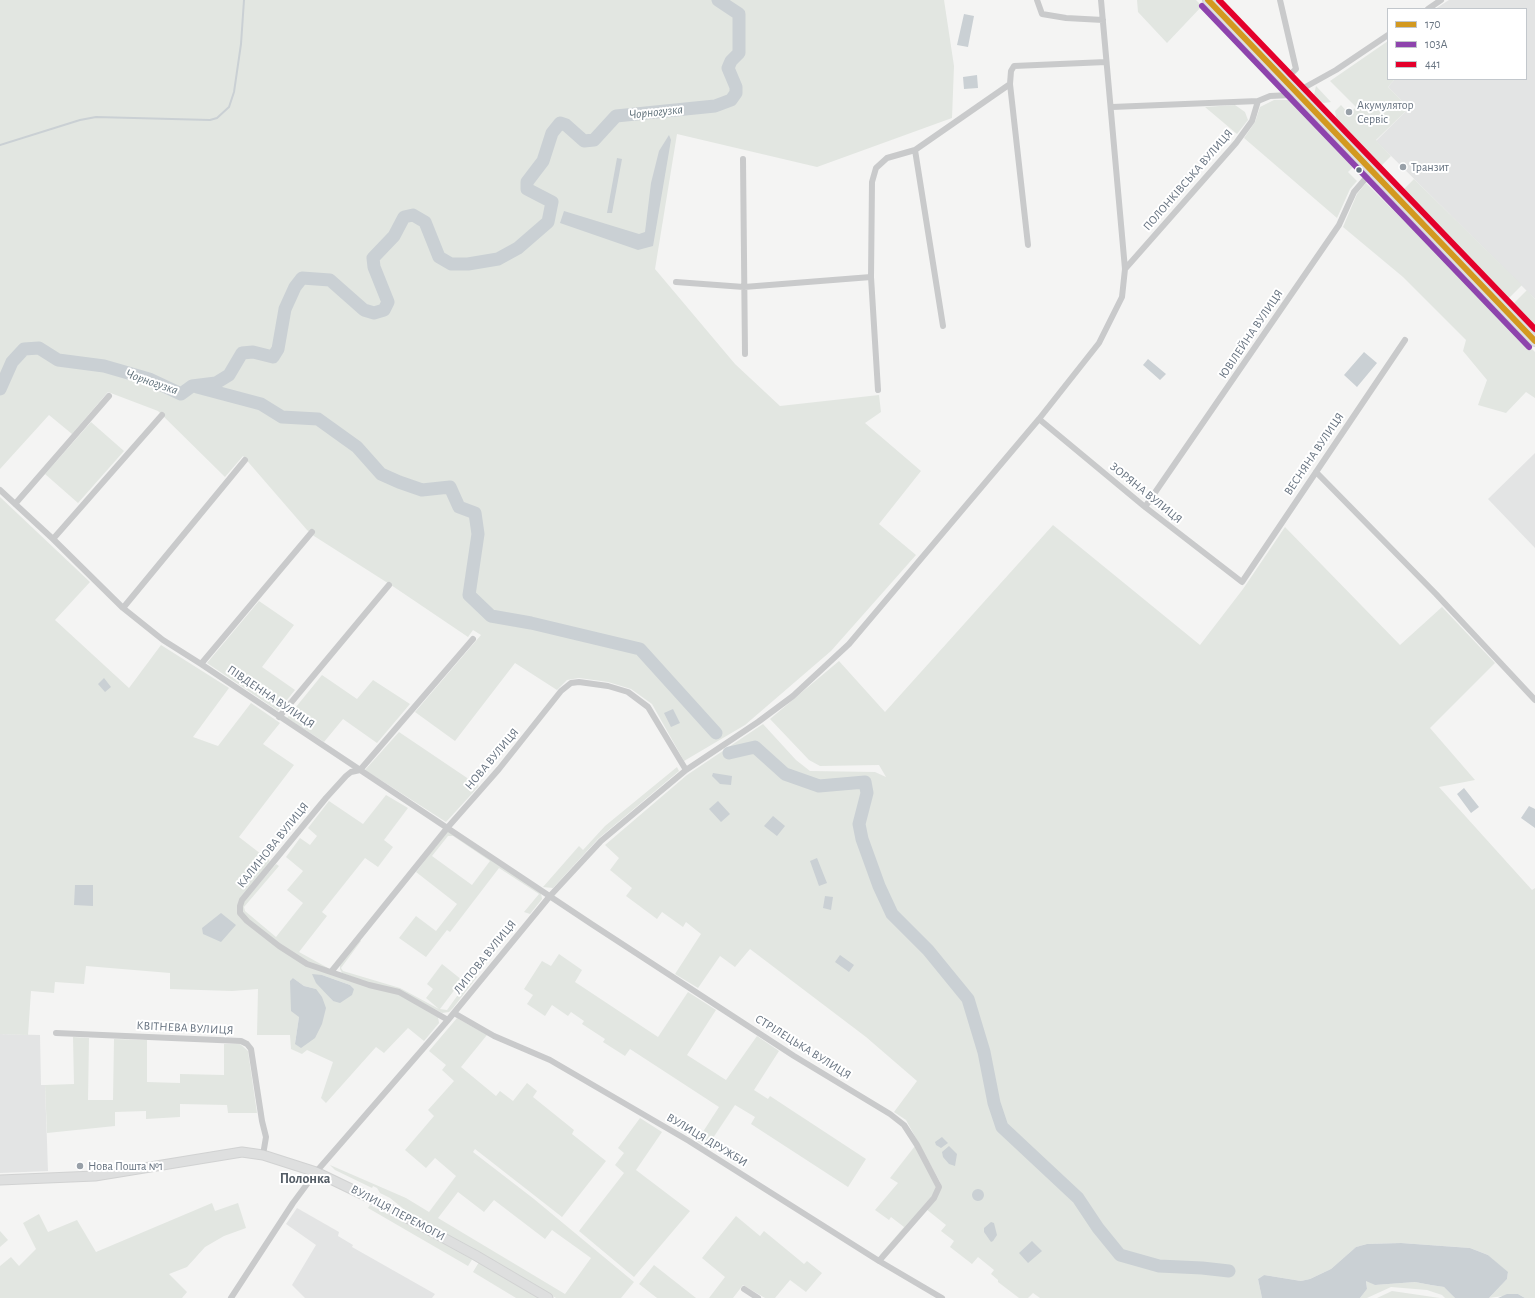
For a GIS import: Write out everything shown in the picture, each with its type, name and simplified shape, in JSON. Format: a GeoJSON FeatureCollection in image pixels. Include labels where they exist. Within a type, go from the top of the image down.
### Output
{"type":"FeatureCollection","features":[{"type":"Feature","properties":{"kind":"main road"},"geometry":{"type":"LineString","coordinates":[[1208,0],[1535,341]]}},
{"type":"Feature","properties":{"kind":"main road","name":"ВУЛИЦЯ ПЕРЕМОГИ"},"geometry":{"type":"LineString","coordinates":[[0,1180],[95,1176],[242,1152],[263,1155],[316,1172],[409,1218],[548,1298]]}},
{"type":"Feature","properties":{"kind":"street"},"geometry":{"type":"LineString","coordinates":[[1037,0],[1042,14],[1066,18],[1103,20]]}},
{"type":"Feature","properties":{"kind":"street","name":"ЛИПОВА ВУЛИЦЯ"},"geometry":{"type":"LineString","coordinates":[[231,1298],[293,1203],[316,1172],[454,1013],[550,896],[600,841],[686,770],[758,722],[793,696],[849,644],[1039,420],[1099,343],[1122,297],[1125,269],[1112,107],[1106,62],[1101,0]]}},
{"type":"Feature","properties":{"kind":"street"},"geometry":{"type":"LineString","coordinates":[[1280,0],[1296,69],[1284,80]]}},
{"type":"Feature","properties":{"kind":"street"},"geometry":{"type":"LineString","coordinates":[[1429,8],[1441,0]]}},
{"type":"Feature","properties":{"kind":"street"},"geometry":{"type":"LineString","coordinates":[[1112,107],[1258,101],[1270,96],[1290,95],[1336,70],[1387,36]]}},
{"type":"Feature","properties":{"kind":"street"},"geometry":{"type":"LineString","coordinates":[[1028,245],[1010,84],[1011,71],[1014,66],[1106,62]]}},
{"type":"Feature","properties":{"kind":"street"},"geometry":{"type":"LineString","coordinates":[[878,390],[872,277],[872,182],[876,168],[887,158],[915,150],[1010,84]]}},
{"type":"Feature","properties":{"kind":"street","name":"ПОЛОНКІВСЬКА ВУЛИЦЯ"},"geometry":{"type":"LineString","coordinates":[[1125,269],[1236,143],[1252,121],[1258,101]]}},
{"type":"Feature","properties":{"kind":"street"},"geometry":{"type":"LineString","coordinates":[[915,150],[943,326]]}},
{"type":"Feature","properties":{"kind":"street"},"geometry":{"type":"LineString","coordinates":[[742,159],[745,354]]}},
{"type":"Feature","properties":{"kind":"street","name":"ЮВІЛЕЙНА ВУЛИЦЯ"},"geometry":{"type":"LineString","coordinates":[[1145,507],[1339,225],[1354,192],[1372,171]]}},
{"type":"Feature","properties":{"kind":"street"},"geometry":{"type":"LineString","coordinates":[[676,282],[744,287],[872,277]]}},
{"type":"Feature","properties":{"kind":"street","name":"ВЕСНЯНА ВУЛИЦЯ"},"geometry":{"type":"LineString","coordinates":[[1242,582],[1405,340]]}},
{"type":"Feature","properties":{"kind":"street"},"geometry":{"type":"LineString","coordinates":[[15,504],[109,396]]}},
{"type":"Feature","properties":{"kind":"street"},"geometry":{"type":"LineString","coordinates":[[53,539],[162,414]]}},
{"type":"Feature","properties":{"kind":"street","name":"ЗОРЯНА ВУЛИЦЯ"},"geometry":{"type":"LineString","coordinates":[[1039,420],[1145,507],[1242,582]]}},
{"type":"Feature","properties":{"kind":"street"},"geometry":{"type":"LineString","coordinates":[[123,608],[245,460]]}},
{"type":"Feature","properties":{"kind":"street"},"geometry":{"type":"LineString","coordinates":[[1316,472],[1436,594],[1535,700]]}},
{"type":"Feature","properties":{"kind":"street","name":"ПІВДЕННА ВУЛИЦЯ"},"geometry":{"type":"LineString","coordinates":[[0,490],[53,539],[123,608],[163,640],[448,827],[550,896]]}},
{"type":"Feature","properties":{"kind":"street"},"geometry":{"type":"LineString","coordinates":[[201,664],[312,532]]}},
{"type":"Feature","properties":{"kind":"street"},"geometry":{"type":"LineString","coordinates":[[279,717],[389,585]]}},
{"type":"Feature","properties":{"kind":"street","name":"КАЛИНОВА ВУЛИЦЯ"},"geometry":{"type":"LineString","coordinates":[[448,1020],[398,992],[368,985],[308,964],[279,946],[246,920],[240,913],[240,906],[242,900],[326,798],[346,776],[351,772],[360,770],[473,639]]}},
{"type":"Feature","properties":{"kind":"street","name":"НОВА ВУЛИЦЯ"},"geometry":{"type":"LineString","coordinates":[[331,972],[448,827],[499,769],[561,691],[570,683],[579,682],[608,686],[628,692],[648,707],[686,770]]}},
{"type":"Feature","properties":{"kind":"street","name":"СТРІЛЕЦЬКА ВУЛИЦЯ"},"geometry":{"type":"LineString","coordinates":[[550,896],[787,1051],[890,1114],[904,1126],[917,1145],[939,1187],[934,1198],[879,1261]]}},
{"type":"Feature","properties":{"kind":"street","name":"ВУЛИЦЯ ДРУЖБИ"},"geometry":{"type":"LineString","coordinates":[[454,1013],[494,1036],[550,1060],[689,1142],[879,1261],[942,1298]]}},
{"type":"Feature","properties":{"kind":"street","name":"КВІТНЕВА ВУЛИЦЯ"},"geometry":{"type":"LineString","coordinates":[[56,1033],[241,1041],[247,1044],[251,1049],[262,1121],[266,1137],[263,1155]]}},
{"type":"Feature","properties":{"kind":"street"},"geometry":{"type":"LineString","coordinates":[[744,1289],[758,1298]]}},
{"type":"Feature","properties":{"kind":"shaded area"},"geometry":{"type":"Polygon","coordinates":[[[0,0],[944,0],[954,66],[952,118],[817,167],[677,134],[655,269],[735,364],[780,406],[879,395],[881,412],[865,423],[921,471],[879,524],[916,555],[831,651],[745,725],[684,761],[652,704],[631,689],[608,682],[579,678],[567,680],[557,690],[515,663],[455,741],[415,712],[481,635],[473,630],[468,637],[394,587],[314,536],[307,530],[243,456],[225,477],[158,411],[108,392],[72,434],[49,415],[0,469],[0,0]]]}},
{"type":"Feature","properties":{"kind":"shaded area"},"geometry":{"type":"Polygon","coordinates":[[[1137,0],[1196,0],[1202,6],[1167,43],[1138,12],[1137,0]]]}},
{"type":"Feature","properties":{"kind":"shaded area"},"geometry":{"type":"Polygon","coordinates":[[[1449,0],[1535,0],[1535,299],[1376,141],[1409,108],[1388,87],[1394,80],[1527,80],[1527,8],[1437,8],[1449,0]]]}},
{"type":"Feature","properties":{"kind":"shaded area"},"geometry":{"type":"Polygon","coordinates":[[[964,14],[974,16],[968,47],[957,45],[964,14]]]}},
{"type":"Feature","properties":{"kind":"shaded area"},"geometry":{"type":"Polygon","coordinates":[[[1387,42],[1387,80],[1394,80],[1388,87],[1409,108],[1376,140],[1391,156],[1380,167],[1337,122],[1335,111],[1341,105],[1349,114],[1356,107],[1330,81],[1387,42]]]}},
{"type":"Feature","properties":{"kind":"shaded area"},"geometry":{"type":"Polygon","coordinates":[[[977,75],[978,88],[964,89],[963,77],[977,75]]]}},
{"type":"Feature","properties":{"kind":"shaded area"},"geometry":{"type":"Polygon","coordinates":[[[1316,86],[1331,102],[1324,103],[1318,101],[1314,95],[1316,86]]]}},
{"type":"Feature","properties":{"kind":"shaded area"},"geometry":{"type":"Polygon","coordinates":[[[1274,100],[1293,100],[1355,165],[1348,172],[1357,181],[1350,189],[1337,218],[1244,138],[1255,122],[1260,107],[1274,100]]]}},
{"type":"Feature","properties":{"kind":"shaded area"},"geometry":{"type":"Polygon","coordinates":[[[1235,105],[1245,112],[1248,120],[1237,134],[1205,107],[1235,105]]]}},
{"type":"Feature","properties":{"kind":"shaded area"},"geometry":{"type":"Polygon","coordinates":[[[669,135],[671,140],[653,246],[638,250],[560,223],[564,211],[639,234],[645,232],[651,183],[659,151],[669,135]]]}},
{"type":"Feature","properties":{"kind":"shaded area"},"geometry":{"type":"Polygon","coordinates":[[[617,158],[622,159],[612,213],[607,213],[617,158]]]}},
{"type":"Feature","properties":{"kind":"shaded area"},"geometry":{"type":"Polygon","coordinates":[[[1414,179],[1522,285],[1507,300],[1402,191],[1414,179]]]}},
{"type":"Feature","properties":{"kind":"shaded area"},"geometry":{"type":"Polygon","coordinates":[[[1366,183],[1535,352],[1535,398],[1526,392],[1506,413],[1478,405],[1487,380],[1463,351],[1466,340],[1403,277],[1343,227],[1357,194],[1366,183]]]}},
{"type":"Feature","properties":{"kind":"shaded area"},"geometry":{"type":"Polygon","coordinates":[[[1527,290],[1535,299],[1535,330],[1512,305],[1527,290]]]}},
{"type":"Feature","properties":{"kind":"shaded area"},"geometry":{"type":"Polygon","coordinates":[[[1364,352],[1377,363],[1357,387],[1344,375],[1364,352]]]}},
{"type":"Feature","properties":{"kind":"shaded area"},"geometry":{"type":"Polygon","coordinates":[[[1148,359],[1166,374],[1160,380],[1143,365],[1148,359]]]}},
{"type":"Feature","properties":{"kind":"shaded area"},"geometry":{"type":"Polygon","coordinates":[[[91,422],[124,451],[78,503],[45,474],[91,422]]]}},
{"type":"Feature","properties":{"kind":"shaded area"},"geometry":{"type":"Polygon","coordinates":[[[1535,453],[1535,548],[1488,499],[1535,453]]]}},
{"type":"Feature","properties":{"kind":"shaded area"},"geometry":{"type":"Polygon","coordinates":[[[0,497],[90,582],[55,620],[129,688],[161,645],[229,688],[193,737],[218,746],[251,703],[280,723],[263,744],[294,765],[239,837],[270,861],[241,899],[238,913],[307,965],[398,994],[438,1017],[439,1023],[424,1041],[408,1028],[384,1053],[376,1047],[326,1103],[321,1098],[333,1062],[307,1050],[302,1054],[291,1049],[290,1035],[257,1035],[258,989],[232,991],[170,989],[170,973],[86,966],[84,984],[55,982],[54,993],[31,991],[28,1035],[0,1034],[0,497]],[[322,975],[328,995],[333,1001],[354,989],[350,985],[322,975]],[[293,978],[299,1017],[295,1044],[316,989],[304,986],[293,978]]]}},
{"type":"Feature","properties":{"kind":"shaded area"},"geometry":{"type":"Polygon","coordinates":[[[1053,525],[1200,645],[1243,589],[1285,527],[1400,645],[1442,607],[1495,663],[1430,728],[1475,780],[1439,787],[1532,890],[1535,888],[1535,1298],[1525,1298],[1518,1294],[1489,1298],[1507,1279],[1508,1273],[1488,1255],[1470,1248],[1401,1243],[1367,1244],[1356,1247],[1331,1269],[1310,1279],[1301,1281],[1264,1275],[1258,1279],[1262,1298],[1040,1298],[1033,1293],[1028,1298],[1019,1298],[998,1282],[998,1280],[991,1274],[994,1270],[978,1257],[972,1264],[950,1247],[954,1241],[941,1231],[946,1225],[926,1209],[941,1187],[940,1182],[906,1120],[894,1112],[917,1081],[866,1037],[750,949],[735,967],[720,956],[698,988],[675,974],[701,934],[686,922],[683,927],[662,912],[657,919],[626,896],[632,888],[610,870],[619,858],[605,845],[687,775],[763,724],[796,760],[810,771],[875,772],[886,777],[879,765],[820,766],[809,760],[770,719],[839,661],[885,712],[1053,525]]]}},
{"type":"Feature","properties":{"kind":"shaded area"},"geometry":{"type":"Polygon","coordinates":[[[259,601],[294,625],[262,667],[295,690],[278,711],[207,663],[259,601]]]}},
{"type":"Feature","properties":{"kind":"shaded area"},"geometry":{"type":"Polygon","coordinates":[[[322,675],[357,699],[373,680],[410,704],[377,743],[343,719],[324,742],[287,718],[322,675]]]}},
{"type":"Feature","properties":{"kind":"shaded area"},"geometry":{"type":"Polygon","coordinates":[[[104,678],[111,687],[105,692],[98,684],[104,678]]]}},
{"type":"Feature","properties":{"kind":"shaded area"},"geometry":{"type":"Polygon","coordinates":[[[673,709],[680,723],[671,727],[664,713],[673,709]]]}},
{"type":"Feature","properties":{"kind":"shaded area"},"geometry":{"type":"Polygon","coordinates":[[[399,732],[479,786],[446,822],[365,770],[399,732]]]}},
{"type":"Feature","properties":{"kind":"shaded area"},"geometry":{"type":"Polygon","coordinates":[[[677,767],[679,771],[598,839],[553,888],[543,887],[579,846],[583,850],[605,826],[677,767]]]}},
{"type":"Feature","properties":{"kind":"shaded area"},"geometry":{"type":"Polygon","coordinates":[[[713,773],[732,776],[731,785],[720,784],[712,776],[713,773]]]}},
{"type":"Feature","properties":{"kind":"shaded area"},"geometry":{"type":"Polygon","coordinates":[[[1464,788],[1479,807],[1471,813],[1457,794],[1464,788]]]}},
{"type":"Feature","properties":{"kind":"shaded area"},"geometry":{"type":"Polygon","coordinates":[[[386,795],[408,808],[384,840],[393,847],[378,867],[365,858],[322,912],[327,916],[299,952],[328,968],[327,969],[308,962],[280,945],[248,919],[242,912],[244,901],[276,864],[279,866],[244,907],[245,911],[276,937],[303,903],[287,890],[303,871],[286,857],[300,838],[310,845],[317,836],[308,828],[329,801],[363,824],[386,795]]]}},
{"type":"Feature","properties":{"kind":"shaded area"},"geometry":{"type":"Polygon","coordinates":[[[718,801],[730,814],[721,822],[709,809],[718,801]]]}},
{"type":"Feature","properties":{"kind":"shaded area"},"geometry":{"type":"Polygon","coordinates":[[[1529,806],[1535,809],[1535,828],[1521,818],[1529,806]]]}},
{"type":"Feature","properties":{"kind":"shaded area"},"geometry":{"type":"Polygon","coordinates":[[[773,816],[785,826],[777,836],[764,826],[773,816]]]}},
{"type":"Feature","properties":{"kind":"shaded area"},"geometry":{"type":"Polygon","coordinates":[[[449,831],[541,893],[542,899],[530,914],[524,912],[539,894],[499,868],[450,932],[447,930],[426,957],[399,938],[416,916],[436,931],[457,904],[416,872],[446,832],[449,831]],[[448,836],[432,856],[472,885],[490,861],[453,836],[448,836]]]}},
{"type":"Feature","properties":{"kind":"shaded area"},"geometry":{"type":"Polygon","coordinates":[[[817,858],[827,883],[819,886],[810,861],[817,858]]]}},
{"type":"Feature","properties":{"kind":"shaded area"},"geometry":{"type":"Polygon","coordinates":[[[75,885],[93,885],[93,906],[74,905],[75,885]]]}},
{"type":"Feature","properties":{"kind":"shaded area"},"geometry":{"type":"Polygon","coordinates":[[[825,896],[833,897],[831,910],[823,908],[825,896]]]}},
{"type":"Feature","properties":{"kind":"shaded area"},"geometry":{"type":"Polygon","coordinates":[[[221,913],[236,925],[221,942],[203,934],[202,928],[221,913]]]}},
{"type":"Feature","properties":{"kind":"shaded area"},"geometry":{"type":"Polygon","coordinates":[[[360,940],[361,941],[341,968],[343,971],[400,988],[439,1009],[426,998],[433,989],[427,984],[442,964],[462,980],[440,1009],[447,1010],[473,974],[477,977],[453,1008],[449,1012],[442,1013],[399,990],[369,983],[342,973],[340,964],[360,940]]]}},
{"type":"Feature","properties":{"kind":"shaded area"},"geometry":{"type":"Polygon","coordinates":[[[559,954],[582,970],[575,982],[658,1037],[688,992],[716,1010],[687,1055],[726,1080],[757,1036],[779,1051],[754,1090],[768,1099],[770,1096],[866,1159],[848,1187],[751,1124],[755,1117],[735,1105],[707,1147],[697,1141],[719,1107],[630,1049],[625,1056],[603,1042],[605,1039],[582,1024],[584,1021],[571,1012],[568,1016],[552,1005],[545,1016],[527,1004],[533,995],[524,989],[542,961],[551,966],[559,954]]]}},
{"type":"Feature","properties":{"kind":"shaded area"},"geometry":{"type":"Polygon","coordinates":[[[840,955],[854,965],[849,972],[835,962],[840,955]]]}},
{"type":"Feature","properties":{"kind":"shaded area"},"geometry":{"type":"Polygon","coordinates":[[[312,974],[322,975],[350,985],[354,989],[352,995],[340,1003],[333,1001],[316,983],[312,974]]]}},
{"type":"Feature","properties":{"kind":"shaded area"},"geometry":{"type":"Polygon","coordinates":[[[293,978],[304,986],[316,989],[322,997],[326,1008],[322,1024],[315,1038],[301,1048],[295,1044],[299,1017],[291,1011],[290,981],[293,978]]]}},
{"type":"Feature","properties":{"kind":"shaded area"},"geometry":{"type":"Polygon","coordinates":[[[457,1018],[487,1035],[461,1067],[496,1096],[500,1091],[513,1101],[527,1083],[537,1091],[533,1097],[574,1130],[572,1134],[606,1161],[562,1217],[475,1149],[473,1152],[534,1199],[634,1282],[621,1298],[556,1298],[411,1215],[390,1198],[380,1193],[377,1188],[373,1186],[372,1188],[335,1170],[330,1165],[406,1198],[429,1212],[456,1176],[435,1158],[426,1168],[405,1150],[434,1116],[428,1110],[454,1081],[442,1070],[446,1065],[429,1051],[457,1018]],[[458,1192],[438,1218],[565,1294],[591,1258],[552,1230],[545,1239],[494,1200],[484,1212],[458,1192]]]}},
{"type":"Feature","properties":{"kind":"shaded area"},"geometry":{"type":"Polygon","coordinates":[[[0,1034],[40,1035],[41,1085],[45,1085],[48,1171],[0,1173],[0,1034]]]}},
{"type":"Feature","properties":{"kind":"shaded area"},"geometry":{"type":"Polygon","coordinates":[[[73,1037],[89,1038],[88,1100],[113,1100],[114,1039],[147,1040],[147,1082],[180,1083],[180,1074],[224,1075],[224,1044],[240,1044],[248,1051],[257,1113],[228,1113],[227,1105],[180,1104],[180,1117],[146,1119],[146,1111],[115,1112],[115,1126],[47,1133],[45,1085],[74,1084],[73,1037]]]}},
{"type":"Feature","properties":{"kind":"shaded area"},"geometry":{"type":"Polygon","coordinates":[[[640,1118],[662,1132],[636,1170],[690,1211],[634,1277],[579,1231],[624,1173],[615,1165],[624,1153],[618,1148],[640,1118]]]}},
{"type":"Feature","properties":{"kind":"shaded area"},"geometry":{"type":"Polygon","coordinates":[[[942,1137],[948,1143],[941,1148],[936,1145],[935,1142],[942,1137]]]}},
{"type":"Feature","properties":{"kind":"shaded area"},"geometry":{"type":"Polygon","coordinates":[[[915,1146],[937,1187],[936,1192],[881,1256],[880,1255],[904,1227],[891,1217],[889,1220],[875,1210],[898,1183],[890,1178],[915,1146]]]}},
{"type":"Feature","properties":{"kind":"shaded area"},"geometry":{"type":"Polygon","coordinates":[[[949,1146],[957,1154],[955,1166],[949,1164],[943,1157],[942,1152],[949,1146]]]}},
{"type":"Feature","properties":{"kind":"shaded area"},"geometry":{"type":"Polygon","coordinates":[[[978,1189],[982,1191],[984,1195],[982,1199],[978,1201],[974,1199],[972,1195],[974,1191],[978,1189]]]}},
{"type":"Feature","properties":{"kind":"shaded area"},"geometry":{"type":"Polygon","coordinates":[[[212,1203],[215,1211],[238,1203],[246,1228],[224,1236],[205,1247],[187,1267],[169,1274],[187,1292],[182,1298],[0,1298],[0,1266],[11,1257],[19,1266],[36,1249],[23,1223],[39,1214],[48,1232],[77,1220],[96,1252],[212,1203]]]}},
{"type":"Feature","properties":{"kind":"shaded area"},"geometry":{"type":"Polygon","coordinates":[[[370,1205],[473,1258],[468,1266],[368,1208],[370,1205]]]}},
{"type":"Feature","properties":{"kind":"shaded area"},"geometry":{"type":"Polygon","coordinates":[[[297,1208],[339,1232],[338,1236],[353,1245],[352,1247],[435,1294],[432,1298],[305,1298],[292,1285],[316,1245],[286,1224],[297,1208]]]}},
{"type":"Feature","properties":{"kind":"shaded area"},"geometry":{"type":"Polygon","coordinates":[[[736,1216],[760,1236],[764,1231],[804,1264],[807,1261],[822,1273],[806,1292],[790,1280],[775,1298],[765,1298],[743,1285],[733,1298],[709,1298],[725,1277],[702,1258],[736,1216]]]}},
{"type":"Feature","properties":{"kind":"shaded area"},"geometry":{"type":"Polygon","coordinates":[[[991,1222],[994,1223],[997,1235],[991,1242],[984,1232],[984,1228],[991,1222]]]}},
{"type":"Feature","properties":{"kind":"shaded area"},"geometry":{"type":"Polygon","coordinates":[[[0,1231],[8,1240],[0,1247],[0,1231]]]}},
{"type":"Feature","properties":{"kind":"shaded area"},"geometry":{"type":"Polygon","coordinates":[[[1032,1241],[1042,1251],[1028,1263],[1019,1253],[1032,1241]]]}},
{"type":"Feature","properties":{"kind":"shaded area"},"geometry":{"type":"Polygon","coordinates":[[[1401,1243],[1470,1248],[1488,1255],[1508,1272],[1507,1279],[1489,1298],[1455,1298],[1444,1287],[1415,1282],[1375,1285],[1366,1281],[1367,1289],[1360,1298],[1262,1298],[1258,1279],[1264,1275],[1301,1281],[1310,1279],[1331,1269],[1356,1247],[1367,1244],[1401,1243]]]}},
{"type":"Feature","properties":{"kind":"shaded area"},"geometry":{"type":"Polygon","coordinates":[[[479,1262],[539,1298],[516,1298],[473,1272],[479,1262]]]}},
{"type":"Feature","properties":{"kind":"shaded area"},"geometry":{"type":"Polygon","coordinates":[[[654,1265],[696,1298],[657,1298],[639,1284],[654,1265]]]}},
{"type":"Feature","properties":{"kind":"shaded area"},"geometry":{"type":"Polygon","coordinates":[[[1366,1280],[1375,1285],[1415,1282],[1444,1287],[1455,1298],[1445,1298],[1442,1295],[1427,1290],[1391,1287],[1367,1298],[1360,1298],[1367,1289],[1366,1280]]]}},
{"type":"Feature","properties":{"kind":"shaded area"},"geometry":{"type":"Polygon","coordinates":[[[1392,1291],[1440,1298],[1377,1298],[1392,1291]]]}},
{"type":"Feature","properties":{"kind":"shaded area"},"geometry":{"type":"Polygon","coordinates":[[[1507,1294],[1518,1294],[1525,1298],[1498,1298],[1507,1294]]]}},
{"type":"Feature","properties":{"kind":"waterway"},"geometry":{"type":"LineString","coordinates":[[0,145],[80,120],[96,117],[210,120],[217,118],[229,107],[234,92],[241,44],[244,0]]}},
{"type":"Feature","properties":{"kind":"waterway","name":"Чорногузка"},"geometry":{"type":"LineString","coordinates":[[0,389],[12,362],[24,349],[39,348],[58,360],[104,366],[149,379],[181,394],[192,386],[216,383],[229,375],[242,353],[253,352],[273,357],[278,349],[285,309],[295,287],[302,278],[330,280],[364,310],[374,313],[384,310],[388,302],[374,267],[373,258],[394,236],[404,217],[413,215],[425,222],[439,257],[451,264],[468,264],[498,259],[518,248],[548,222],[552,202],[527,189],[527,182],[543,161],[552,133],[560,123],[566,125],[584,141],[594,140],[616,116],[715,106],[731,100],[736,93],[736,87],[728,68],[731,61],[739,53],[739,14],[718,0]]}},
{"type":"Feature","properties":{"kind":"waterway"},"geometry":{"type":"LineString","coordinates":[[197,387],[261,404],[282,417],[318,419],[357,447],[381,474],[422,490],[450,487],[459,507],[475,513],[478,534],[469,595],[491,616],[531,623],[640,649],[716,733]]}},
{"type":"Feature","properties":{"kind":"waterway"},"geometry":{"type":"LineString","coordinates":[[729,753],[755,747],[785,774],[819,786],[865,782],[867,793],[859,824],[862,839],[879,886],[892,914],[928,950],[968,999],[984,1052],[994,1103],[1002,1127],[1078,1198],[1098,1228],[1120,1255],[1159,1266],[1229,1271]]}},
{"type":"Feature","properties":{"kind":"transit line","name":"170"},"geometry":{"type":"LineString","coordinates":[[1208,0],[1535,341]]}},
{"type":"Feature","properties":{"kind":"transit line","name":"441"},"geometry":{"type":"LineString","coordinates":[[1219,0],[1535,329]]}},
{"type":"Feature","properties":{"kind":"transit line","name":"103А"},"geometry":{"type":"LineString","coordinates":[[1202,6],[1529,347]]}},
{"type":"Feature","properties":{"kind":"place","name":"Акумулятор Сервіс"},"geometry":{"type":"Point","coordinates":[1349,112]}},
{"type":"Feature","properties":{"kind":"place","name":"Транзит"},"geometry":{"type":"Point","coordinates":[1403,167]}},
{"type":"Feature","properties":{"kind":"place","name":"Нова Пошта №1"},"geometry":{"type":"Point","coordinates":[80,1166]}},
{"type":"Feature","properties":{"kind":"district","name":"Полонка"},"geometry":{"type":"Point","coordinates":[305,1179]}}]}
